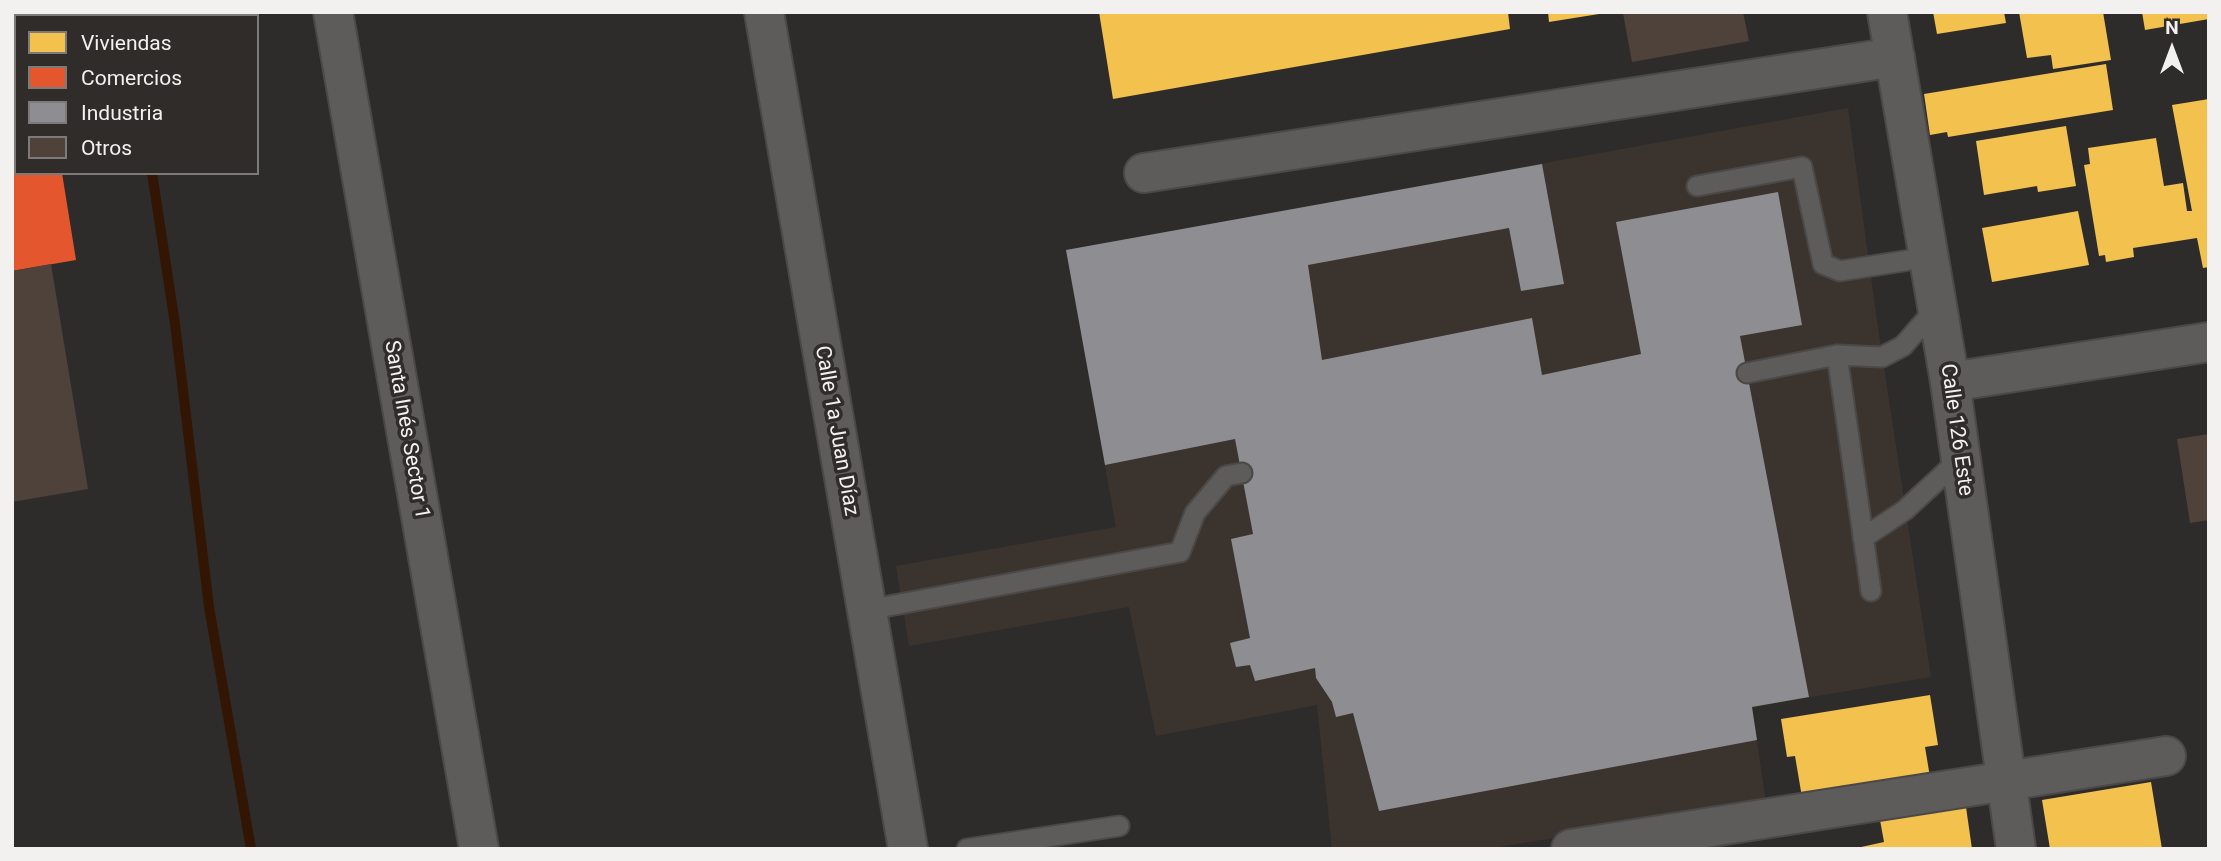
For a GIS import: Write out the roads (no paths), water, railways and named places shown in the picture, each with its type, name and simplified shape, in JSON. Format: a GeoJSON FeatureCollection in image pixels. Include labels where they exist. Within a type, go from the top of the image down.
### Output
{"type":"FeatureCollection","features":[{"type":"Feature","properties":{"kind":"street","name":"Santa Inés Sector 1"},"geometry":{"type":"LineString","coordinates":[[333,12],[479,849]]}},
{"type":"Feature","properties":{"kind":"street","name":"Calle 1a Juan Díaz"},"geometry":{"type":"LineString","coordinates":[[764,12],[908,849]]}},
{"type":"Feature","properties":{"kind":"street","name":"Calle 126 Este"},"geometry":{"type":"LineString","coordinates":[[1887,12],[1950,382],[2016,849]]}},
{"type":"Feature","properties":{"kind":"street"},"geometry":{"type":"LineString","coordinates":[[1144,173],[1895,57]]}},
{"type":"Feature","properties":{"kind":"street"},"geometry":{"type":"LineString","coordinates":[[1950,382],[2209,342]]}},
{"type":"Feature","properties":{"kind":"street"},"geometry":{"type":"LineString","coordinates":[[1572,849],[2166,756]]}},
{"type":"Feature","properties":{"kind":"lane"},"geometry":{"type":"LineString","coordinates":[[1697,186],[1802,167],[1823,264],[1840,271],[1929,257]]}},
{"type":"Feature","properties":{"kind":"lane"},"geometry":{"type":"LineString","coordinates":[[1747,373],[1837,355],[1882,357],[1903,346],[1937,306]]}},
{"type":"Feature","properties":{"kind":"lane"},"geometry":{"type":"LineString","coordinates":[[1837,355],[1871,591]]}},
{"type":"Feature","properties":{"kind":"lane"},"geometry":{"type":"LineString","coordinates":[[1863,538],[1905,510],[1960,459]]}},
{"type":"Feature","properties":{"kind":"lane"},"geometry":{"type":"LineString","coordinates":[[867,610],[1180,552],[1195,513],[1226,476],[1242,473]]}},
{"type":"Feature","properties":{"kind":"lane"},"geometry":{"type":"LineString","coordinates":[[967,849],[1119,826]]}},
{"type":"Feature","properties":{"kind":"waterway"},"geometry":{"type":"LineString","coordinates":[[152,175],[175,324],[209,607],[251,849]]}}]}
